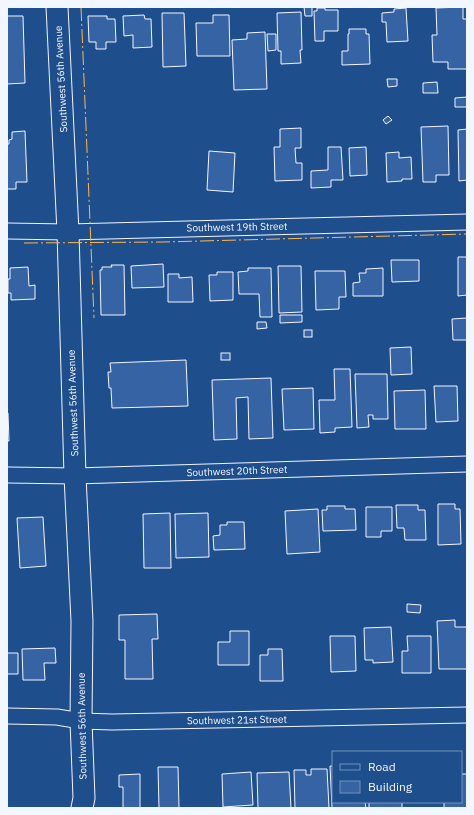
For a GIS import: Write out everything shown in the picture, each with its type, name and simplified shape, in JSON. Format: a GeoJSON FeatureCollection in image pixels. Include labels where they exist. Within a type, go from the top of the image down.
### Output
{"type":"FeatureCollection","features":[{"type":"Feature","properties":{"kind":"street","name":"Southwest 56th Avenue"},"geometry":{"type":"LineString","coordinates":[[57,7],[68,232],[82,621],[81,721],[84,805]]}},
{"type":"Feature","properties":{"kind":"street","name":"Southwest 19th Street"},"geometry":{"type":"LineString","coordinates":[[7,231],[68,232],[467,222]]}},
{"type":"Feature","properties":{"kind":"street","name":"Southwest 20th Street"},"geometry":{"type":"LineString","coordinates":[[7,475],[76,476],[467,464]]}},
{"type":"Feature","properties":{"kind":"street","name":"Southwest 21st Street"},"geometry":{"type":"LineString","coordinates":[[7,716],[57,717],[81,721],[112,722],[467,716]]}},
{"type":"Feature","properties":{"kind":"building"},"geometry":{"type":"Polygon","coordinates":[[[304,7],[312,7],[312,16],[305,16],[304,7]]]}},
{"type":"Feature","properties":{"kind":"building"},"geometry":{"type":"Polygon","coordinates":[[[463,7],[463,19],[467,19],[467,69],[448,69],[448,62],[433,62],[432,35],[437,35],[436,8],[463,7]]]}},
{"type":"Feature","properties":{"kind":"building"},"geometry":{"type":"Polygon","coordinates":[[[317,8],[325,8],[325,10],[338,10],[338,31],[324,31],[324,41],[315,41],[314,11],[317,11],[317,8]]]}},
{"type":"Feature","properties":{"kind":"building"},"geometry":{"type":"Polygon","coordinates":[[[406,8],[408,41],[387,42],[386,22],[382,22],[382,13],[394,12],[394,9],[406,8]]]}},
{"type":"Feature","properties":{"kind":"building"},"geometry":{"type":"Polygon","coordinates":[[[301,12],[301,63],[281,64],[281,51],[278,51],[277,13],[301,12]]]}},
{"type":"Feature","properties":{"kind":"building"},"geometry":{"type":"Polygon","coordinates":[[[162,13],[184,13],[186,66],[163,67],[162,13]]]}},
{"type":"Feature","properties":{"kind":"building"},"geometry":{"type":"Polygon","coordinates":[[[144,15],[145,19],[151,19],[152,47],[133,48],[133,35],[124,36],[123,16],[144,15]]]}},
{"type":"Feature","properties":{"kind":"building"},"geometry":{"type":"Polygon","coordinates":[[[213,15],[229,15],[230,56],[197,56],[196,23],[213,23],[213,15]]]}},
{"type":"Feature","properties":{"kind":"building"},"geometry":{"type":"Polygon","coordinates":[[[7,16],[23,16],[25,83],[7,84],[7,16]]]}},
{"type":"Feature","properties":{"kind":"building"},"geometry":{"type":"Polygon","coordinates":[[[88,16],[107,16],[107,19],[115,19],[116,42],[106,42],[106,49],[96,49],[96,42],[89,42],[88,16]]]}},
{"type":"Feature","properties":{"kind":"building"},"geometry":{"type":"Polygon","coordinates":[[[349,29],[366,29],[366,34],[369,34],[370,64],[342,65],[342,51],[348,51],[349,29]]]}},
{"type":"Feature","properties":{"kind":"building"},"geometry":{"type":"Polygon","coordinates":[[[265,32],[267,89],[234,90],[232,40],[247,39],[247,33],[265,32]]]}},
{"type":"Feature","properties":{"kind":"building"},"geometry":{"type":"Polygon","coordinates":[[[267,34],[276,34],[276,50],[268,51],[267,34]]]}},
{"type":"Feature","properties":{"kind":"building"},"geometry":{"type":"Polygon","coordinates":[[[387,79],[397,79],[397,86],[388,87],[387,79]]]}},
{"type":"Feature","properties":{"kind":"building"},"geometry":{"type":"Polygon","coordinates":[[[437,82],[438,93],[423,93],[423,83],[437,82]]]}},
{"type":"Feature","properties":{"kind":"building"},"geometry":{"type":"Polygon","coordinates":[[[467,97],[467,107],[455,107],[455,98],[467,97]]]}},
{"type":"Feature","properties":{"kind":"building"},"geometry":{"type":"Polygon","coordinates":[[[388,116],[392,120],[386,124],[383,120],[388,116]]]}},
{"type":"Feature","properties":{"kind":"building"},"geometry":{"type":"Polygon","coordinates":[[[448,126],[449,175],[436,175],[436,182],[423,182],[421,127],[448,126]]]}},
{"type":"Feature","properties":{"kind":"building"},"geometry":{"type":"Polygon","coordinates":[[[301,128],[301,148],[295,148],[296,163],[302,163],[302,180],[275,181],[274,147],[280,147],[280,129],[301,128]]]}},
{"type":"Feature","properties":{"kind":"building"},"geometry":{"type":"Polygon","coordinates":[[[467,129],[467,180],[459,181],[458,130],[467,129]]]}},
{"type":"Feature","properties":{"kind":"building"},"geometry":{"type":"Polygon","coordinates":[[[25,131],[27,182],[16,182],[16,189],[7,189],[7,144],[9,144],[9,140],[12,139],[12,132],[25,131]]]}},
{"type":"Feature","properties":{"kind":"building"},"geometry":{"type":"Polygon","coordinates":[[[328,147],[341,147],[343,180],[331,180],[331,187],[311,188],[311,171],[328,170],[328,147]]]}},
{"type":"Feature","properties":{"kind":"building"},"geometry":{"type":"Polygon","coordinates":[[[366,147],[367,175],[350,176],[349,148],[366,147]]]}},
{"type":"Feature","properties":{"kind":"building"},"geometry":{"type":"Polygon","coordinates":[[[209,151],[235,153],[233,192],[207,190],[209,151]]]}},
{"type":"Feature","properties":{"kind":"building"},"geometry":{"type":"Polygon","coordinates":[[[399,152],[399,158],[411,157],[412,179],[387,182],[386,153],[399,152]]]}},
{"type":"Feature","properties":{"kind":"building"},"geometry":{"type":"Polygon","coordinates":[[[458,257],[467,257],[467,295],[458,296],[458,257]]]}},
{"type":"Feature","properties":{"kind":"building"},"geometry":{"type":"Polygon","coordinates":[[[391,260],[419,260],[419,281],[392,282],[391,260]]]}},
{"type":"Feature","properties":{"kind":"building"},"geometry":{"type":"Polygon","coordinates":[[[163,264],[164,287],[132,288],[131,266],[163,264]]]}},
{"type":"Feature","properties":{"kind":"building"},"geometry":{"type":"Polygon","coordinates":[[[111,265],[124,265],[125,315],[101,315],[100,270],[102,270],[102,267],[112,267],[111,265]]]}},
{"type":"Feature","properties":{"kind":"building"},"geometry":{"type":"Polygon","coordinates":[[[278,266],[301,266],[302,312],[279,313],[278,266]]]}},
{"type":"Feature","properties":{"kind":"building"},"geometry":{"type":"Polygon","coordinates":[[[28,267],[29,286],[35,285],[35,299],[11,300],[11,293],[8,293],[10,268],[28,267]]]}},
{"type":"Feature","properties":{"kind":"building"},"geometry":{"type":"Polygon","coordinates":[[[248,268],[271,268],[272,317],[260,317],[259,294],[239,294],[238,272],[248,271],[248,268]]]}},
{"type":"Feature","properties":{"kind":"building"},"geometry":{"type":"Polygon","coordinates":[[[383,268],[383,296],[353,296],[353,283],[360,282],[359,273],[366,273],[366,269],[383,268]]]}},
{"type":"Feature","properties":{"kind":"building"},"geometry":{"type":"Polygon","coordinates":[[[315,271],[345,271],[346,297],[339,297],[339,309],[316,310],[315,271]]]}},
{"type":"Feature","properties":{"kind":"building"},"geometry":{"type":"Polygon","coordinates":[[[217,272],[233,272],[233,300],[210,301],[209,275],[217,275],[217,272]]]}},
{"type":"Feature","properties":{"kind":"building"},"geometry":{"type":"Polygon","coordinates":[[[168,274],[179,274],[179,278],[192,277],[193,302],[168,302],[168,274]]]}},
{"type":"Feature","properties":{"kind":"building"},"geometry":{"type":"Polygon","coordinates":[[[280,315],[302,315],[302,322],[280,323],[280,315]]]}},
{"type":"Feature","properties":{"kind":"building"},"geometry":{"type":"Polygon","coordinates":[[[467,318],[467,340],[453,340],[452,319],[467,318]]]}},
{"type":"Feature","properties":{"kind":"building"},"geometry":{"type":"Polygon","coordinates":[[[257,322],[266,322],[267,328],[257,329],[257,322]]]}},
{"type":"Feature","properties":{"kind":"building"},"geometry":{"type":"Polygon","coordinates":[[[304,330],[312,330],[312,337],[304,337],[304,330]]]}},
{"type":"Feature","properties":{"kind":"building"},"geometry":{"type":"Polygon","coordinates":[[[411,347],[412,374],[391,375],[390,348],[411,347]]]}},
{"type":"Feature","properties":{"kind":"building"},"geometry":{"type":"Polygon","coordinates":[[[221,353],[230,353],[230,360],[221,360],[221,353]]]}},
{"type":"Feature","properties":{"kind":"building"},"geometry":{"type":"Polygon","coordinates":[[[186,360],[188,406],[112,408],[111,388],[109,388],[108,372],[111,372],[110,363],[186,360]]]}},
{"type":"Feature","properties":{"kind":"building"},"geometry":{"type":"Polygon","coordinates":[[[334,369],[350,369],[352,427],[335,428],[335,432],[320,433],[319,400],[335,400],[334,369]]]}},
{"type":"Feature","properties":{"kind":"building"},"geometry":{"type":"Polygon","coordinates":[[[355,374],[387,374],[388,419],[373,419],[373,415],[368,415],[369,427],[357,428],[355,374]]]}},
{"type":"Feature","properties":{"kind":"building"},"geometry":{"type":"Polygon","coordinates":[[[271,378],[273,438],[249,439],[248,397],[236,398],[237,439],[214,440],[212,380],[271,378]]]}},
{"type":"Feature","properties":{"kind":"building"},"geometry":{"type":"Polygon","coordinates":[[[434,386],[457,386],[458,421],[436,422],[434,386]]]}},
{"type":"Feature","properties":{"kind":"building"},"geometry":{"type":"Polygon","coordinates":[[[313,388],[314,429],[284,430],[282,389],[313,388]]]}},
{"type":"Feature","properties":{"kind":"building"},"geometry":{"type":"Polygon","coordinates":[[[425,390],[426,429],[395,429],[394,391],[425,390]]]}},
{"type":"Feature","properties":{"kind":"building"},"geometry":{"type":"Polygon","coordinates":[[[8,413],[9,441],[7,441],[8,413]]]}},
{"type":"Feature","properties":{"kind":"building"},"geometry":{"type":"Polygon","coordinates":[[[438,504],[455,504],[455,509],[460,509],[461,544],[438,545],[438,504]]]}},
{"type":"Feature","properties":{"kind":"building"},"geometry":{"type":"Polygon","coordinates":[[[396,505],[418,505],[418,510],[425,510],[426,540],[405,540],[404,528],[397,528],[396,505]]]}},
{"type":"Feature","properties":{"kind":"building"},"geometry":{"type":"Polygon","coordinates":[[[327,506],[345,506],[345,509],[355,509],[356,530],[323,531],[322,510],[327,510],[327,506]]]}},
{"type":"Feature","properties":{"kind":"building"},"geometry":{"type":"Polygon","coordinates":[[[366,507],[392,507],[392,531],[381,531],[381,537],[366,537],[366,507]]]}},
{"type":"Feature","properties":{"kind":"building"},"geometry":{"type":"Polygon","coordinates":[[[318,509],[320,552],[287,554],[285,511],[318,509]]]}},
{"type":"Feature","properties":{"kind":"building"},"geometry":{"type":"Polygon","coordinates":[[[170,513],[171,568],[144,568],[143,514],[170,513]]]}},
{"type":"Feature","properties":{"kind":"building"},"geometry":{"type":"Polygon","coordinates":[[[208,513],[209,557],[176,558],[175,514],[208,513]]]}},
{"type":"Feature","properties":{"kind":"building"},"geometry":{"type":"Polygon","coordinates":[[[43,517],[46,566],[20,568],[17,518],[43,517]]]}},
{"type":"Feature","properties":{"kind":"building"},"geometry":{"type":"Polygon","coordinates":[[[227,522],[244,522],[245,549],[214,550],[213,536],[220,535],[220,525],[227,525],[227,522]]]}},
{"type":"Feature","properties":{"kind":"building"},"geometry":{"type":"Polygon","coordinates":[[[407,604],[421,605],[420,613],[407,612],[407,604]]]}},
{"type":"Feature","properties":{"kind":"building"},"geometry":{"type":"Polygon","coordinates":[[[157,614],[158,639],[152,639],[153,679],[125,679],[125,640],[119,640],[119,615],[157,614]]]}},
{"type":"Feature","properties":{"kind":"building"},"geometry":{"type":"Polygon","coordinates":[[[455,620],[455,627],[467,627],[467,669],[439,669],[437,621],[455,620]]]}},
{"type":"Feature","properties":{"kind":"building"},"geometry":{"type":"Polygon","coordinates":[[[391,627],[393,662],[373,663],[373,660],[365,660],[364,628],[391,627]]]}},
{"type":"Feature","properties":{"kind":"building"},"geometry":{"type":"Polygon","coordinates":[[[230,631],[249,631],[249,665],[218,665],[218,642],[230,642],[230,631]]]}},
{"type":"Feature","properties":{"kind":"building"},"geometry":{"type":"Polygon","coordinates":[[[330,636],[355,636],[356,671],[331,672],[330,636]]]}},
{"type":"Feature","properties":{"kind":"building"},"geometry":{"type":"Polygon","coordinates":[[[407,636],[431,636],[431,673],[402,673],[402,651],[408,651],[407,636]]]}},
{"type":"Feature","properties":{"kind":"building"},"geometry":{"type":"Polygon","coordinates":[[[55,648],[56,663],[44,663],[45,680],[23,680],[22,649],[55,648]]]}},
{"type":"Feature","properties":{"kind":"building"},"geometry":{"type":"Polygon","coordinates":[[[268,649],[282,649],[283,681],[260,681],[260,655],[268,655],[268,649]]]}},
{"type":"Feature","properties":{"kind":"building"},"geometry":{"type":"Polygon","coordinates":[[[7,653],[18,653],[18,674],[7,674],[7,653]]]}},
{"type":"Feature","properties":{"kind":"building"},"geometry":{"type":"Polygon","coordinates":[[[330,766],[332,766],[332,803],[365,803],[366,808],[332,808],[330,766]]]}},
{"type":"Feature","properties":{"kind":"building"},"geometry":{"type":"Polygon","coordinates":[[[158,767],[178,767],[179,808],[159,808],[158,767]]]}},
{"type":"Feature","properties":{"kind":"building"},"geometry":{"type":"Polygon","coordinates":[[[311,769],[327,769],[329,808],[295,808],[294,770],[306,770],[306,775],[311,775],[311,769]]]}},
{"type":"Feature","properties":{"kind":"building"},"geometry":{"type":"Polygon","coordinates":[[[251,772],[253,805],[223,807],[222,774],[251,772]]]}},
{"type":"Feature","properties":{"kind":"building"},"geometry":{"type":"Polygon","coordinates":[[[289,772],[291,808],[258,808],[257,773],[289,772]]]}},
{"type":"Feature","properties":{"kind":"building"},"geometry":{"type":"Polygon","coordinates":[[[140,774],[140,808],[123,808],[123,787],[119,787],[119,775],[140,774]]]}},
{"type":"Feature","properties":{"kind":"building"},"geometry":{"type":"Polygon","coordinates":[[[462,774],[467,774],[467,808],[444,808],[444,803],[462,803],[462,774]]]}},
{"type":"Feature","properties":{"kind":"building"},"geometry":{"type":"Polygon","coordinates":[[[369,803],[402,803],[402,808],[369,808],[369,803]]]}},
{"type":"Feature","properties":{"kind":"power"},"geometry":{"type":"LineString","coordinates":[[81,7],[94,318]]}},
{"type":"Feature","properties":{"kind":"power"},"geometry":{"type":"LineString","coordinates":[[24,243],[163,242],[467,234]]}}]}
